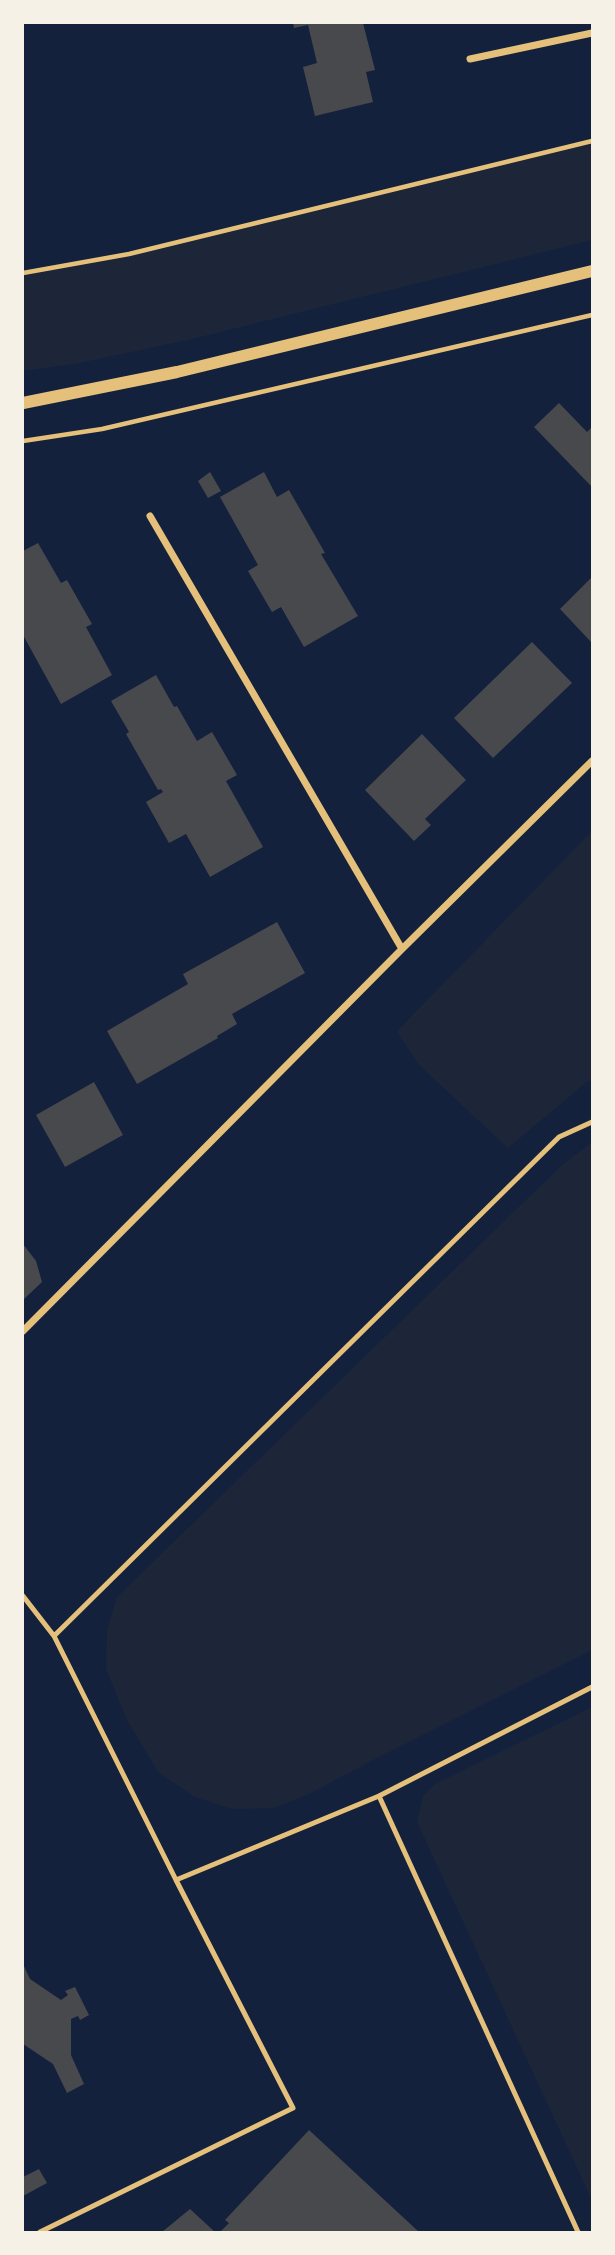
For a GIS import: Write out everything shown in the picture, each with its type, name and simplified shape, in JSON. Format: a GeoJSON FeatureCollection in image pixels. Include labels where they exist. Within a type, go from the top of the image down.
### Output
{"type":"FeatureCollection","features":[{"type":"Feature","properties":{"kind":"street"},"geometry":{"type":"LineString","coordinates":[[470,59],[592,33]]}},
{"type":"Feature","properties":{"kind":"street"},"geometry":{"type":"LineString","coordinates":[[23,403],[177,372],[592,271]]}},
{"type":"Feature","properties":{"kind":"street"},"geometry":{"type":"LineString","coordinates":[[150,516],[402,949]]}},
{"type":"Feature","properties":{"kind":"street"},"geometry":{"type":"LineString","coordinates":[[23,1331],[592,761]]}},
{"type":"Feature","properties":{"kind":"lane"},"geometry":{"type":"LineString","coordinates":[[54,1636],[559,1138],[592,1122]]}},
{"type":"Feature","properties":{"kind":"lane"},"geometry":{"type":"LineString","coordinates":[[23,1596],[54,1636],[293,2108],[40,2232]]}},
{"type":"Feature","properties":{"kind":"lane"},"geometry":{"type":"LineString","coordinates":[[176,1880],[379,1796],[592,1687]]}},
{"type":"Feature","properties":{"kind":"lane"},"geometry":{"type":"LineString","coordinates":[[379,1796],[578,2232]]}},
{"type":"Feature","properties":{"kind":"path"},"geometry":{"type":"LineString","coordinates":[[23,273],[129,254],[592,141]]}},
{"type":"Feature","properties":{"kind":"path"},"geometry":{"type":"LineString","coordinates":[[23,442],[102,429],[592,315]]}},
{"type":"Feature","properties":{"kind":"shaded area"},"geometry":{"type":"Polygon","coordinates":[[[592,141],[592,240],[192,339],[80,363],[23,371],[23,273],[129,254],[592,141]]]}},
{"type":"Feature","properties":{"kind":"shaded area"},"geometry":{"type":"Polygon","coordinates":[[[592,831],[592,1081],[588,1081],[508,1148],[418,1064],[397,1031],[592,831]]]}},
{"type":"Feature","properties":{"kind":"shaded area"},"geometry":{"type":"Polygon","coordinates":[[[592,1142],[592,1650],[311,1793],[274,1808],[232,1809],[195,1797],[158,1772],[127,1720],[106,1669],[107,1631],[117,1597],[561,1166],[592,1142]]]}},
{"type":"Feature","properties":{"kind":"shaded area"},"geometry":{"type":"Polygon","coordinates":[[[592,1707],[592,2200],[417,1822],[423,1796],[435,1784],[592,1707]]]}},
{"type":"Feature","properties":{"kind":"building"},"geometry":{"type":"Polygon","coordinates":[[[293,23],[363,23],[375,70],[366,72],[373,102],[315,116],[303,67],[317,63],[308,25],[294,28],[293,23]]]}},
{"type":"Feature","properties":{"kind":"building"},"geometry":{"type":"Polygon","coordinates":[[[559,403],[587,432],[592,427],[592,487],[534,427],[559,403]]]}},
{"type":"Feature","properties":{"kind":"building"},"geometry":{"type":"Polygon","coordinates":[[[210,472],[221,491],[208,498],[198,481],[210,472]]]}},
{"type":"Feature","properties":{"kind":"building"},"geometry":{"type":"Polygon","coordinates":[[[264,472],[277,497],[289,490],[325,553],[321,554],[358,616],[304,647],[281,607],[272,612],[248,571],[258,565],[220,497],[264,472]]]}},
{"type":"Feature","properties":{"kind":"building"},"geometry":{"type":"Polygon","coordinates":[[[38,543],[61,583],[67,580],[92,624],[86,627],[112,675],[61,704],[23,635],[23,551],[38,543]]]}},
{"type":"Feature","properties":{"kind":"building"},"geometry":{"type":"Polygon","coordinates":[[[592,577],[592,643],[560,609],[592,577]]]}},
{"type":"Feature","properties":{"kind":"building"},"geometry":{"type":"Polygon","coordinates":[[[532,642],[572,683],[493,758],[454,718],[532,642]]]}},
{"type":"Feature","properties":{"kind":"building"},"geometry":{"type":"Polygon","coordinates":[[[156,675],[197,741],[212,732],[237,775],[226,781],[263,847],[210,877],[186,834],[169,843],[146,802],[163,792],[158,790],[126,734],[129,732],[111,701],[156,675]]]}},
{"type":"Feature","properties":{"kind":"building"},"geometry":{"type":"Polygon","coordinates":[[[422,734],[466,780],[425,819],[431,825],[414,841],[365,790],[422,734]]]}},
{"type":"Feature","properties":{"kind":"building"},"geometry":{"type":"Polygon","coordinates":[[[277,922],[305,973],[232,1014],[237,1024],[217,1036],[218,1038],[137,1084],[107,1031],[188,984],[183,974],[277,922]]]}},
{"type":"Feature","properties":{"kind":"building"},"geometry":{"type":"Polygon","coordinates":[[[94,1082],[123,1135],[65,1167],[36,1115],[94,1082]]]}},
{"type":"Feature","properties":{"kind":"building"},"geometry":{"type":"Polygon","coordinates":[[[23,1244],[36,1261],[42,1282],[23,1300],[23,1244]]]}},
{"type":"Feature","properties":{"kind":"building"},"geometry":{"type":"Polygon","coordinates":[[[23,1964],[30,1979],[61,2000],[68,1995],[65,1991],[75,1987],[89,2015],[80,2020],[78,2016],[71,2019],[71,2055],[84,2084],[67,2093],[53,2064],[23,2044],[23,1964]]]}},
{"type":"Feature","properties":{"kind":"building"},"geometry":{"type":"Polygon","coordinates":[[[309,2130],[419,2232],[220,2232],[229,2223],[225,2220],[309,2130]]]}},
{"type":"Feature","properties":{"kind":"building"},"geometry":{"type":"Polygon","coordinates":[[[39,2169],[47,2183],[23,2196],[23,2177],[39,2169]]]}},
{"type":"Feature","properties":{"kind":"building"},"geometry":{"type":"Polygon","coordinates":[[[190,2209],[215,2232],[162,2232],[190,2209]]]}}]}
